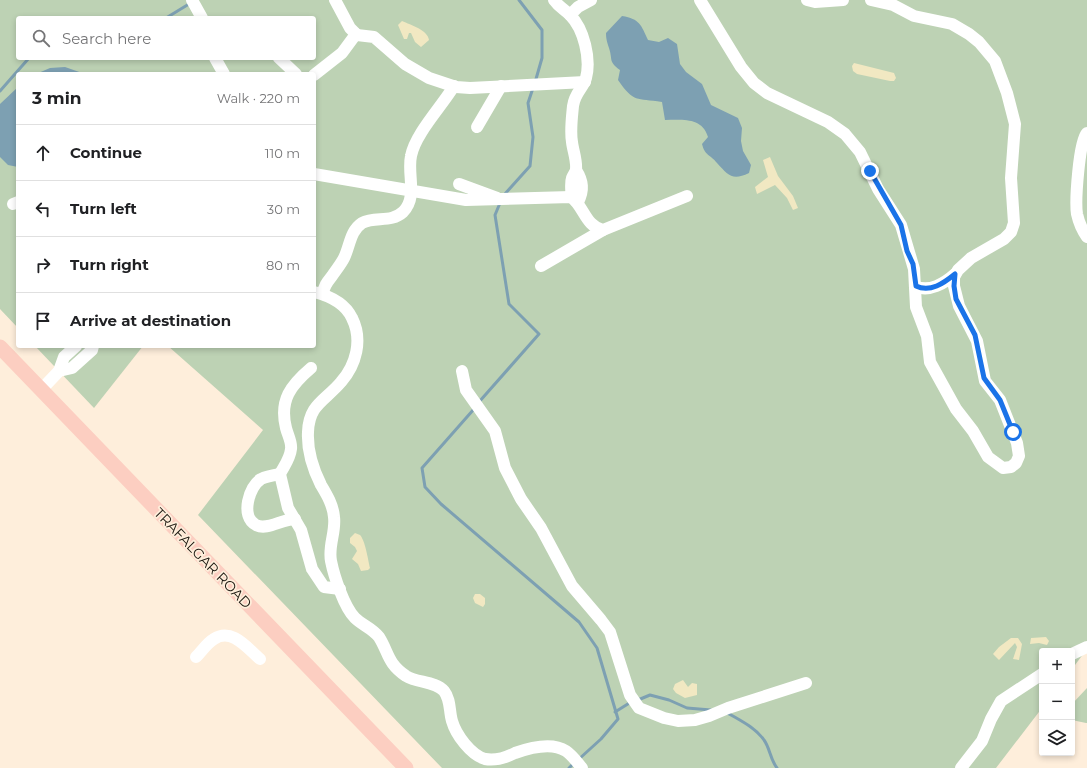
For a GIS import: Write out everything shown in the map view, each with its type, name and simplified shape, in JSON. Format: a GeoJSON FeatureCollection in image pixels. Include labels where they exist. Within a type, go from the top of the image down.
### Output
{"type":"FeatureCollection","features":[{"type":"Feature","properties":{"kind":"main road","name":"TRAFALGAR ROAD"},"geometry":{"type":"LineString","coordinates":[[0,347],[406,768]]}},
{"type":"Feature","properties":{"kind":"lane"},"geometry":{"type":"LineString","coordinates":[[192,0],[201,16]]}},
{"type":"Feature","properties":{"kind":"lane"},"geometry":{"type":"LineString","coordinates":[[335,0],[350,28],[356,34],[374,37],[398,58],[420,73],[454,86],[470,88],[585,82]]}},
{"type":"Feature","properties":{"kind":"lane"},"geometry":{"type":"LineString","coordinates":[[316,174],[466,200],[575,199],[583,192],[581,178],[576,170],[572,142],[573,104],[577,92],[585,82],[588,64],[579,30],[570,15],[561,9],[554,0]]}},
{"type":"Feature","properties":{"kind":"lane"},"geometry":{"type":"LineString","coordinates":[[570,15],[578,7],[591,0]]}},
{"type":"Feature","properties":{"kind":"lane"},"geometry":{"type":"LineString","coordinates":[[700,0],[741,67],[754,84],[767,93],[828,122],[854,144],[901,225],[907,251],[913,264],[917,311],[927,336],[930,362],[956,409],[973,431],[988,457],[1004,468],[1011,467],[1016,463],[1019,456],[1017,443],[1000,400],[984,378],[975,335],[956,299],[954,286],[955,274]]}},
{"type":"Feature","properties":{"kind":"lane"},"geometry":{"type":"LineString","coordinates":[[807,0],[815,2],[843,0]]}},
{"type":"Feature","properties":{"kind":"lane"},"geometry":{"type":"LineString","coordinates":[[871,0],[893,5],[914,16],[952,24],[979,42],[995,61],[1007,93],[1015,124],[1011,178],[1014,223],[1011,232],[964,264],[955,274],[933,287],[925,289],[916,286]]}},
{"type":"Feature","properties":{"kind":"lane"},"geometry":{"type":"LineString","coordinates":[[316,73],[342,53],[356,34]]}},
{"type":"Feature","properties":{"kind":"lane"},"geometry":{"type":"LineString","coordinates":[[216,60],[223,72]]}},
{"type":"Feature","properties":{"kind":"lane"},"geometry":{"type":"LineString","coordinates":[[281,60],[294,72]]}},
{"type":"Feature","properties":{"kind":"lane"},"geometry":{"type":"LineString","coordinates":[[454,86],[420,136],[411,155],[411,191],[407,206],[398,215],[387,219],[366,221],[357,228],[344,258],[319,293],[347,309],[354,322],[358,338],[356,355],[346,374],[340,384],[317,404],[310,418],[308,432],[310,459],[331,503],[334,516],[330,556],[340,589],[353,616],[378,637],[387,657],[393,665],[410,678],[433,685],[443,690],[448,699],[452,720],[456,730],[477,754],[485,759],[494,760],[542,747],[560,748],[568,753],[582,768]]}},
{"type":"Feature","properties":{"kind":"lane"},"geometry":{"type":"LineString","coordinates":[[477,127],[501,86]]}},
{"type":"Feature","properties":{"kind":"lane"},"geometry":{"type":"LineString","coordinates":[[1087,133],[1082,144],[1076,202],[1080,225],[1087,237]]}},
{"type":"Feature","properties":{"kind":"lane"},"geometry":{"type":"LineString","coordinates":[[458,184],[502,200]]}},
{"type":"Feature","properties":{"kind":"lane"},"geometry":{"type":"LineString","coordinates":[[541,266],[603,230],[687,196]]}},
{"type":"Feature","properties":{"kind":"lane"},"geometry":{"type":"LineString","coordinates":[[575,199],[595,228],[603,230]]}},
{"type":"Feature","properties":{"kind":"lane"},"geometry":{"type":"LineString","coordinates":[[41,390],[59,371],[64,357],[74,348]]}},
{"type":"Feature","properties":{"kind":"lane"},"geometry":{"type":"LineString","coordinates":[[59,371],[72,368],[92,348]]}},
{"type":"Feature","properties":{"kind":"lane"},"geometry":{"type":"LineString","coordinates":[[311,368],[292,385],[287,396],[284,408],[284,419],[291,449],[289,459],[280,474],[288,508],[301,530],[312,569],[324,587],[340,589]]}},
{"type":"Feature","properties":{"kind":"lane"},"geometry":{"type":"LineString","coordinates":[[462,371],[466,390],[495,431],[505,468],[521,499],[535,519],[572,586],[610,632],[630,695],[639,708],[664,718],[678,721],[695,720],[728,708],[806,684]]}},
{"type":"Feature","properties":{"kind":"lane"},"geometry":{"type":"LineString","coordinates":[[280,474],[261,479],[256,484],[248,504],[249,517],[256,526],[262,527],[287,519],[295,520]]}},
{"type":"Feature","properties":{"kind":"lane"},"geometry":{"type":"LineString","coordinates":[[196,657],[208,644],[221,635],[231,636],[260,659]]}},
{"type":"Feature","properties":{"kind":"lane"},"geometry":{"type":"LineString","coordinates":[[1075,653],[1087,647]]}},
{"type":"Feature","properties":{"kind":"lane"},"geometry":{"type":"LineString","coordinates":[[961,768],[982,741],[991,719],[1002,701],[1039,676]]}},
{"type":"Feature","properties":{"kind":"green space"},"geometry":{"type":"Polygon","coordinates":[[[0,0],[1087,0],[1087,649],[1075,665],[1075,648],[1039,648],[1039,712],[996,768],[442,768],[198,515],[263,430],[170,348],[316,348],[316,72],[16,72],[16,326],[0,309],[0,0]]]}},
{"type":"Feature","properties":{"kind":"green space"},"geometry":{"type":"Polygon","coordinates":[[[37,348],[141,348],[94,408],[37,348]]]}},
{"type":"Feature","properties":{"kind":"green space"},"geometry":{"type":"Polygon","coordinates":[[[1087,688],[1087,723],[1075,721],[1075,701],[1087,688]]]}},
{"type":"Feature","properties":{"kind":"sand"},"geometry":{"type":"Polygon","coordinates":[[[402,21],[426,33],[429,40],[421,47],[415,42],[411,33],[409,33],[407,39],[404,39],[398,25],[402,21]]]}},
{"type":"Feature","properties":{"kind":"sand"},"geometry":{"type":"Polygon","coordinates":[[[854,63],[894,73],[896,78],[894,81],[890,81],[857,74],[853,71],[852,66],[854,63]]]}},
{"type":"Feature","properties":{"kind":"sand"},"geometry":{"type":"Polygon","coordinates":[[[770,157],[778,176],[793,196],[798,208],[793,210],[787,198],[775,185],[757,194],[755,187],[768,177],[763,160],[770,157]]]}},
{"type":"Feature","properties":{"kind":"sand"},"geometry":{"type":"Polygon","coordinates":[[[355,533],[362,537],[370,568],[368,570],[361,571],[358,564],[352,559],[357,551],[350,543],[350,538],[355,533]]]}},
{"type":"Feature","properties":{"kind":"sand"},"geometry":{"type":"Polygon","coordinates":[[[475,594],[480,594],[485,598],[485,604],[483,607],[475,603],[473,598],[475,594]]]}},
{"type":"Feature","properties":{"kind":"sand"},"geometry":{"type":"Polygon","coordinates":[[[1046,637],[1049,641],[1047,645],[1039,643],[1030,644],[1031,638],[1046,637]]]}},
{"type":"Feature","properties":{"kind":"sand"},"geometry":{"type":"Polygon","coordinates":[[[1011,638],[1018,638],[1022,644],[1019,660],[1013,659],[1017,647],[1015,643],[999,660],[993,654],[999,647],[1011,638]]]}},
{"type":"Feature","properties":{"kind":"sand"},"geometry":{"type":"Polygon","coordinates":[[[683,680],[688,687],[692,683],[697,684],[697,695],[685,698],[676,693],[673,689],[675,684],[683,680]]]}},
{"type":"Feature","properties":{"kind":"water"},"geometry":{"type":"Polygon","coordinates":[[[622,16],[636,21],[644,30],[648,40],[659,42],[668,38],[677,44],[680,64],[686,72],[702,84],[711,105],[738,118],[742,128],[741,141],[743,151],[751,165],[749,173],[734,177],[727,174],[706,153],[702,144],[708,137],[701,126],[691,121],[665,120],[662,102],[636,98],[628,93],[623,87],[618,80],[620,70],[612,60],[606,33],[622,16]]]}},
{"type":"Feature","properties":{"kind":"water"},"geometry":{"type":"Polygon","coordinates":[[[65,67],[79,72],[41,72],[50,68],[65,67]]]}},
{"type":"Feature","properties":{"kind":"water"},"geometry":{"type":"Polygon","coordinates":[[[16,89],[16,167],[8,165],[0,157],[0,104],[16,89]]]}},
{"type":"Feature","properties":{"kind":"waterway"},"geometry":{"type":"LineString","coordinates":[[519,0],[542,30],[542,58],[536,79]]}},
{"type":"Feature","properties":{"kind":"waterway"},"geometry":{"type":"LineString","coordinates":[[169,16],[189,4]]}},
{"type":"Feature","properties":{"kind":"waterway"},"geometry":{"type":"LineString","coordinates":[[17,72],[27,60]]}},
{"type":"Feature","properties":{"kind":"waterway"},"geometry":{"type":"LineString","coordinates":[[0,91],[16,73]]}},
{"type":"Feature","properties":{"kind":"waterway"},"geometry":{"type":"LineString","coordinates":[[504,195],[530,166],[533,137],[528,103],[533,88]]}},
{"type":"Feature","properties":{"kind":"waterway"},"geometry":{"type":"LineString","coordinates":[[479,402],[539,334],[509,304],[495,215],[500,203]]}},
{"type":"Feature","properties":{"kind":"waterway"},"geometry":{"type":"LineString","coordinates":[[474,409],[422,468],[425,487],[441,504],[579,622],[597,648],[618,719],[601,739],[579,759]]}},
{"type":"Feature","properties":{"kind":"waterway"},"geometry":{"type":"LineString","coordinates":[[638,700],[650,695],[669,700],[687,708],[711,710]]}},
{"type":"Feature","properties":{"kind":"waterway"},"geometry":{"type":"LineString","coordinates":[[615,712],[631,702]]}},
{"type":"Feature","properties":{"kind":"waterway"},"geometry":{"type":"LineString","coordinates":[[726,712],[746,724],[760,735],[766,743],[777,768]]}},
{"type":"Feature","properties":{"kind":"waterway"},"geometry":{"type":"LineString","coordinates":[[569,768],[575,762]]}},
{"type":"Feature","properties":{"kind":"route"},"geometry":{"type":"LineString","coordinates":[[870,171],[878,189],[901,225],[907,251],[913,264],[916,286],[925,289],[933,287],[955,274],[954,291],[956,299],[975,335],[984,378],[1000,400],[1013,432]]}}]}
